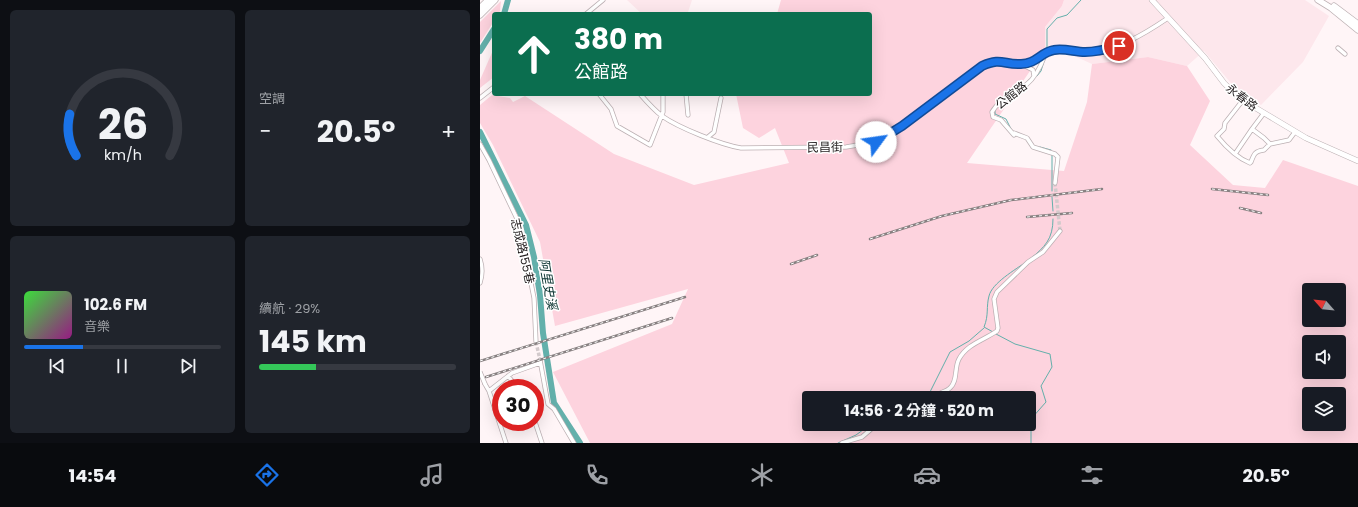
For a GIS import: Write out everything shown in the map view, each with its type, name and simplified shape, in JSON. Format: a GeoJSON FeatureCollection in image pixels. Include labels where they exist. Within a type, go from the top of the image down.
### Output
{"type":"FeatureCollection","features":[{"type":"Feature","properties":{"kind":"main road"},"geometry":{"type":"LineString","coordinates":[[480,8],[488,0]]}},
{"type":"Feature","properties":{"kind":"main road"},"geometry":{"type":"LineString","coordinates":[[480,15],[496,0]]}},
{"type":"Feature","properties":{"kind":"main road"},"geometry":{"type":"LineString","coordinates":[[1318,0],[1331,8],[1358,32]]}},
{"type":"Feature","properties":{"kind":"main road"},"geometry":{"type":"LineString","coordinates":[[1325,0],[1358,24]]}},
{"type":"Feature","properties":{"kind":"street"},"geometry":{"type":"LineString","coordinates":[[588,12],[603,0]]}},
{"type":"Feature","properties":{"kind":"street","name":"永春路"},"geometry":{"type":"LineString","coordinates":[[1152,0],[1205,58],[1224,83],[1243,100],[1306,138],[1358,161]]}},
{"type":"Feature","properties":{"kind":"street"},"geometry":{"type":"LineString","coordinates":[[1314,0],[1358,32]]}},
{"type":"Feature","properties":{"kind":"street"},"geometry":{"type":"LineString","coordinates":[[1020,65],[1032,63],[1054,50],[1086,52],[1119,46],[1146,34],[1168,18]]}},
{"type":"Feature","properties":{"kind":"street"},"geometry":{"type":"LineString","coordinates":[[1338,48],[1345,54]]}},
{"type":"Feature","properties":{"kind":"street","name":"公館路"},"geometry":{"type":"LineString","coordinates":[[1045,54],[1034,76],[1026,85],[1005,98],[992,112],[993,117],[1001,120],[1014,135],[1014,133],[1027,138],[1033,147],[1055,154],[1058,157],[1055,183]]}},
{"type":"Feature","properties":{"kind":"street","name":"民昌街"},"geometry":{"type":"LineString","coordinates":[[642,96],[662,116],[682,127],[731,146],[741,148],[846,147],[876,142],[902,126],[982,66],[991,62],[999,61],[1020,65]]}},
{"type":"Feature","properties":{"kind":"street"},"geometry":{"type":"LineString","coordinates":[[1020,65],[1028,66],[1033,70],[1034,76]]}},
{"type":"Feature","properties":{"kind":"street"},"geometry":{"type":"LineString","coordinates":[[480,98],[492,89]]}},
{"type":"Feature","properties":{"kind":"street"},"geometry":{"type":"LineString","coordinates":[[600,96],[611,110],[617,126],[650,145],[664,112],[663,96]]}},
{"type":"Feature","properties":{"kind":"street"},"geometry":{"type":"LineString","coordinates":[[686,96],[688,115]]}},
{"type":"Feature","properties":{"kind":"street"},"geometry":{"type":"LineString","coordinates":[[708,137],[714,132],[721,98]]}},
{"type":"Feature","properties":{"kind":"street"},"geometry":{"type":"LineString","coordinates":[[1243,100],[1225,123],[1224,129],[1217,136],[1235,154],[1250,163],[1254,153],[1264,150],[1270,144],[1289,140],[1295,132]]}},
{"type":"Feature","properties":{"kind":"street"},"geometry":{"type":"LineString","coordinates":[[1235,154],[1264,113]]}},
{"type":"Feature","properties":{"kind":"street"},"geometry":{"type":"LineString","coordinates":[[1252,129],[1270,144]]}},
{"type":"Feature","properties":{"kind":"street","name":"志成路155巷"},"geometry":{"type":"LineString","coordinates":[[480,144],[519,223],[534,298],[536,342]]}},
{"type":"Feature","properties":{"kind":"street"},"geometry":{"type":"LineString","coordinates":[[944,391],[950,388],[956,378],[956,365],[959,358],[970,346],[997,331],[998,328],[994,299],[997,292],[1028,262],[1043,252],[1060,231]]}},
{"type":"Feature","properties":{"kind":"street"},"geometry":{"type":"LineString","coordinates":[[480,260],[482,275],[480,283]]}},
{"type":"Feature","properties":{"kind":"street"},"geometry":{"type":"LineString","coordinates":[[488,391],[512,373],[540,361],[548,404],[554,409],[574,443]]}},
{"type":"Feature","properties":{"kind":"street"},"geometry":{"type":"LineString","coordinates":[[480,372],[506,443]]}},
{"type":"Feature","properties":{"kind":"street"},"geometry":{"type":"LineString","coordinates":[[538,431],[542,443]]}},
{"type":"Feature","properties":{"kind":"street"},"geometry":{"type":"LineString","coordinates":[[842,443],[862,437],[869,431]]}},
{"type":"Feature","properties":{"kind":"shaded area"},"geometry":{"type":"Polygon","coordinates":[[[627,0],[692,0],[688,12],[640,12],[627,0]]]}},
{"type":"Feature","properties":{"kind":"shaded area"},"geometry":{"type":"Polygon","coordinates":[[[781,0],[1064,0],[1062,6],[1045,27],[1045,49],[967,163],[1064,171],[1087,102],[1092,64],[1148,57],[1187,66],[1210,101],[1190,145],[1233,185],[1265,188],[1283,160],[1358,186],[1358,443],[590,443],[553,372],[672,324],[688,289],[555,326],[540,242],[493,145],[480,123],[480,105],[492,95],[510,98],[513,102],[525,96],[614,154],[694,185],[789,163],[775,128],[759,138],[743,128],[736,96],[872,96],[872,12],[778,12],[781,0]]]}},
{"type":"Feature","properties":{"kind":"shaded area"},"geometry":{"type":"Polygon","coordinates":[[[1064,0],[1305,0],[1329,16],[1303,62],[1261,105],[1235,88],[1204,51],[1187,66],[1148,57],[1092,64],[1070,54],[1045,49],[1045,27],[1062,6],[1064,0]]]}},
{"type":"Feature","properties":{"kind":"shaded area"},"geometry":{"type":"Polygon","coordinates":[[[501,1],[500,11],[492,12],[492,24],[480,43],[480,22],[501,1]]]}},
{"type":"Feature","properties":{"kind":"shaded area"},"geometry":{"type":"Polygon","coordinates":[[[492,53],[492,79],[480,88],[480,80],[492,53]]]}},
{"type":"Feature","properties":{"kind":"waterway","name":"阿里史溪"},"geometry":{"type":"LineString","coordinates":[[505,12],[508,0]]}},
{"type":"Feature","properties":{"kind":"waterway"},"geometry":{"type":"LineString","coordinates":[[1047,51],[1047,29],[1057,18],[1067,15],[1081,0]]}},
{"type":"Feature","properties":{"kind":"waterway","name":"阿里史溪"},"geometry":{"type":"LineString","coordinates":[[480,51],[492,32]]}},
{"type":"Feature","properties":{"kind":"waterway"},"geometry":{"type":"LineString","coordinates":[[1037,76],[1041,71],[1044,61]]}},
{"type":"Feature","properties":{"kind":"waterway"},"geometry":{"type":"LineString","coordinates":[[996,108],[1022,90]]}},
{"type":"Feature","properties":{"kind":"waterway"},"geometry":{"type":"LineString","coordinates":[[995,110],[995,114],[1006,119],[1011,129]]}},
{"type":"Feature","properties":{"kind":"waterway","name":"阿里史溪"},"geometry":{"type":"LineString","coordinates":[[480,132],[526,225],[534,257],[540,295],[543,333],[554,403],[580,443]]}},
{"type":"Feature","properties":{"kind":"waterway"},"geometry":{"type":"LineString","coordinates":[[1040,147],[1051,150]]}},
{"type":"Feature","properties":{"kind":"waterway"},"geometry":{"type":"LineString","coordinates":[[1052,155],[1052,191]]}},
{"type":"Feature","properties":{"kind":"waterway"},"geometry":{"type":"LineString","coordinates":[[1052,197],[1053,211]]}},
{"type":"Feature","properties":{"kind":"waterway"},"geometry":{"type":"LineString","coordinates":[[1030,259],[1044,246],[1050,237],[1053,219]]}},
{"type":"Feature","properties":{"kind":"waterway"},"geometry":{"type":"LineString","coordinates":[[993,332],[984,327],[988,300],[991,291],[994,286],[1004,277],[1026,262]]}},
{"type":"Feature","properties":{"kind":"waterway"},"geometry":{"type":"LineString","coordinates":[[930,391],[950,352],[969,341],[984,328]]}},
{"type":"Feature","properties":{"kind":"waterway"},"geometry":{"type":"LineString","coordinates":[[996,334],[1015,344],[1050,354],[1052,367],[1041,386],[1046,402],[1031,419],[1031,443]]}},
{"type":"Feature","properties":{"kind":"waterway"},"geometry":{"type":"LineString","coordinates":[[838,443],[861,431]]}},
{"type":"Feature","properties":{"kind":"tunnel"},"geometry":{"type":"LineString","coordinates":[[1055,183],[1060,231]]}},
{"type":"Feature","properties":{"kind":"tunnel"},"geometry":{"type":"LineString","coordinates":[[536,342],[540,360]]}},
{"type":"Feature","properties":{"kind":"railway"},"geometry":{"type":"LineString","coordinates":[[870,239],[942,216],[1011,200],[1102,189]]}},
{"type":"Feature","properties":{"kind":"railway"},"geometry":{"type":"LineString","coordinates":[[1212,189],[1268,195]]}},
{"type":"Feature","properties":{"kind":"railway"},"geometry":{"type":"LineString","coordinates":[[1240,208],[1261,213]]}},
{"type":"Feature","properties":{"kind":"railway"},"geometry":{"type":"LineString","coordinates":[[1027,217],[1072,213]]}},
{"type":"Feature","properties":{"kind":"railway"},"geometry":{"type":"LineString","coordinates":[[791,264],[817,255]]}},
{"type":"Feature","properties":{"kind":"railway"},"geometry":{"type":"LineString","coordinates":[[480,361],[685,297]]}},
{"type":"Feature","properties":{"kind":"railway"},"geometry":{"type":"LineString","coordinates":[[486,377],[672,318]]}},
{"type":"Feature","properties":{"kind":"route"},"geometry":{"type":"LineString","coordinates":[[876,142],[902,126],[982,66],[991,62],[999,61],[1020,65],[1032,63],[1048,52],[1054,50],[1086,52],[1119,46]]}}]}
